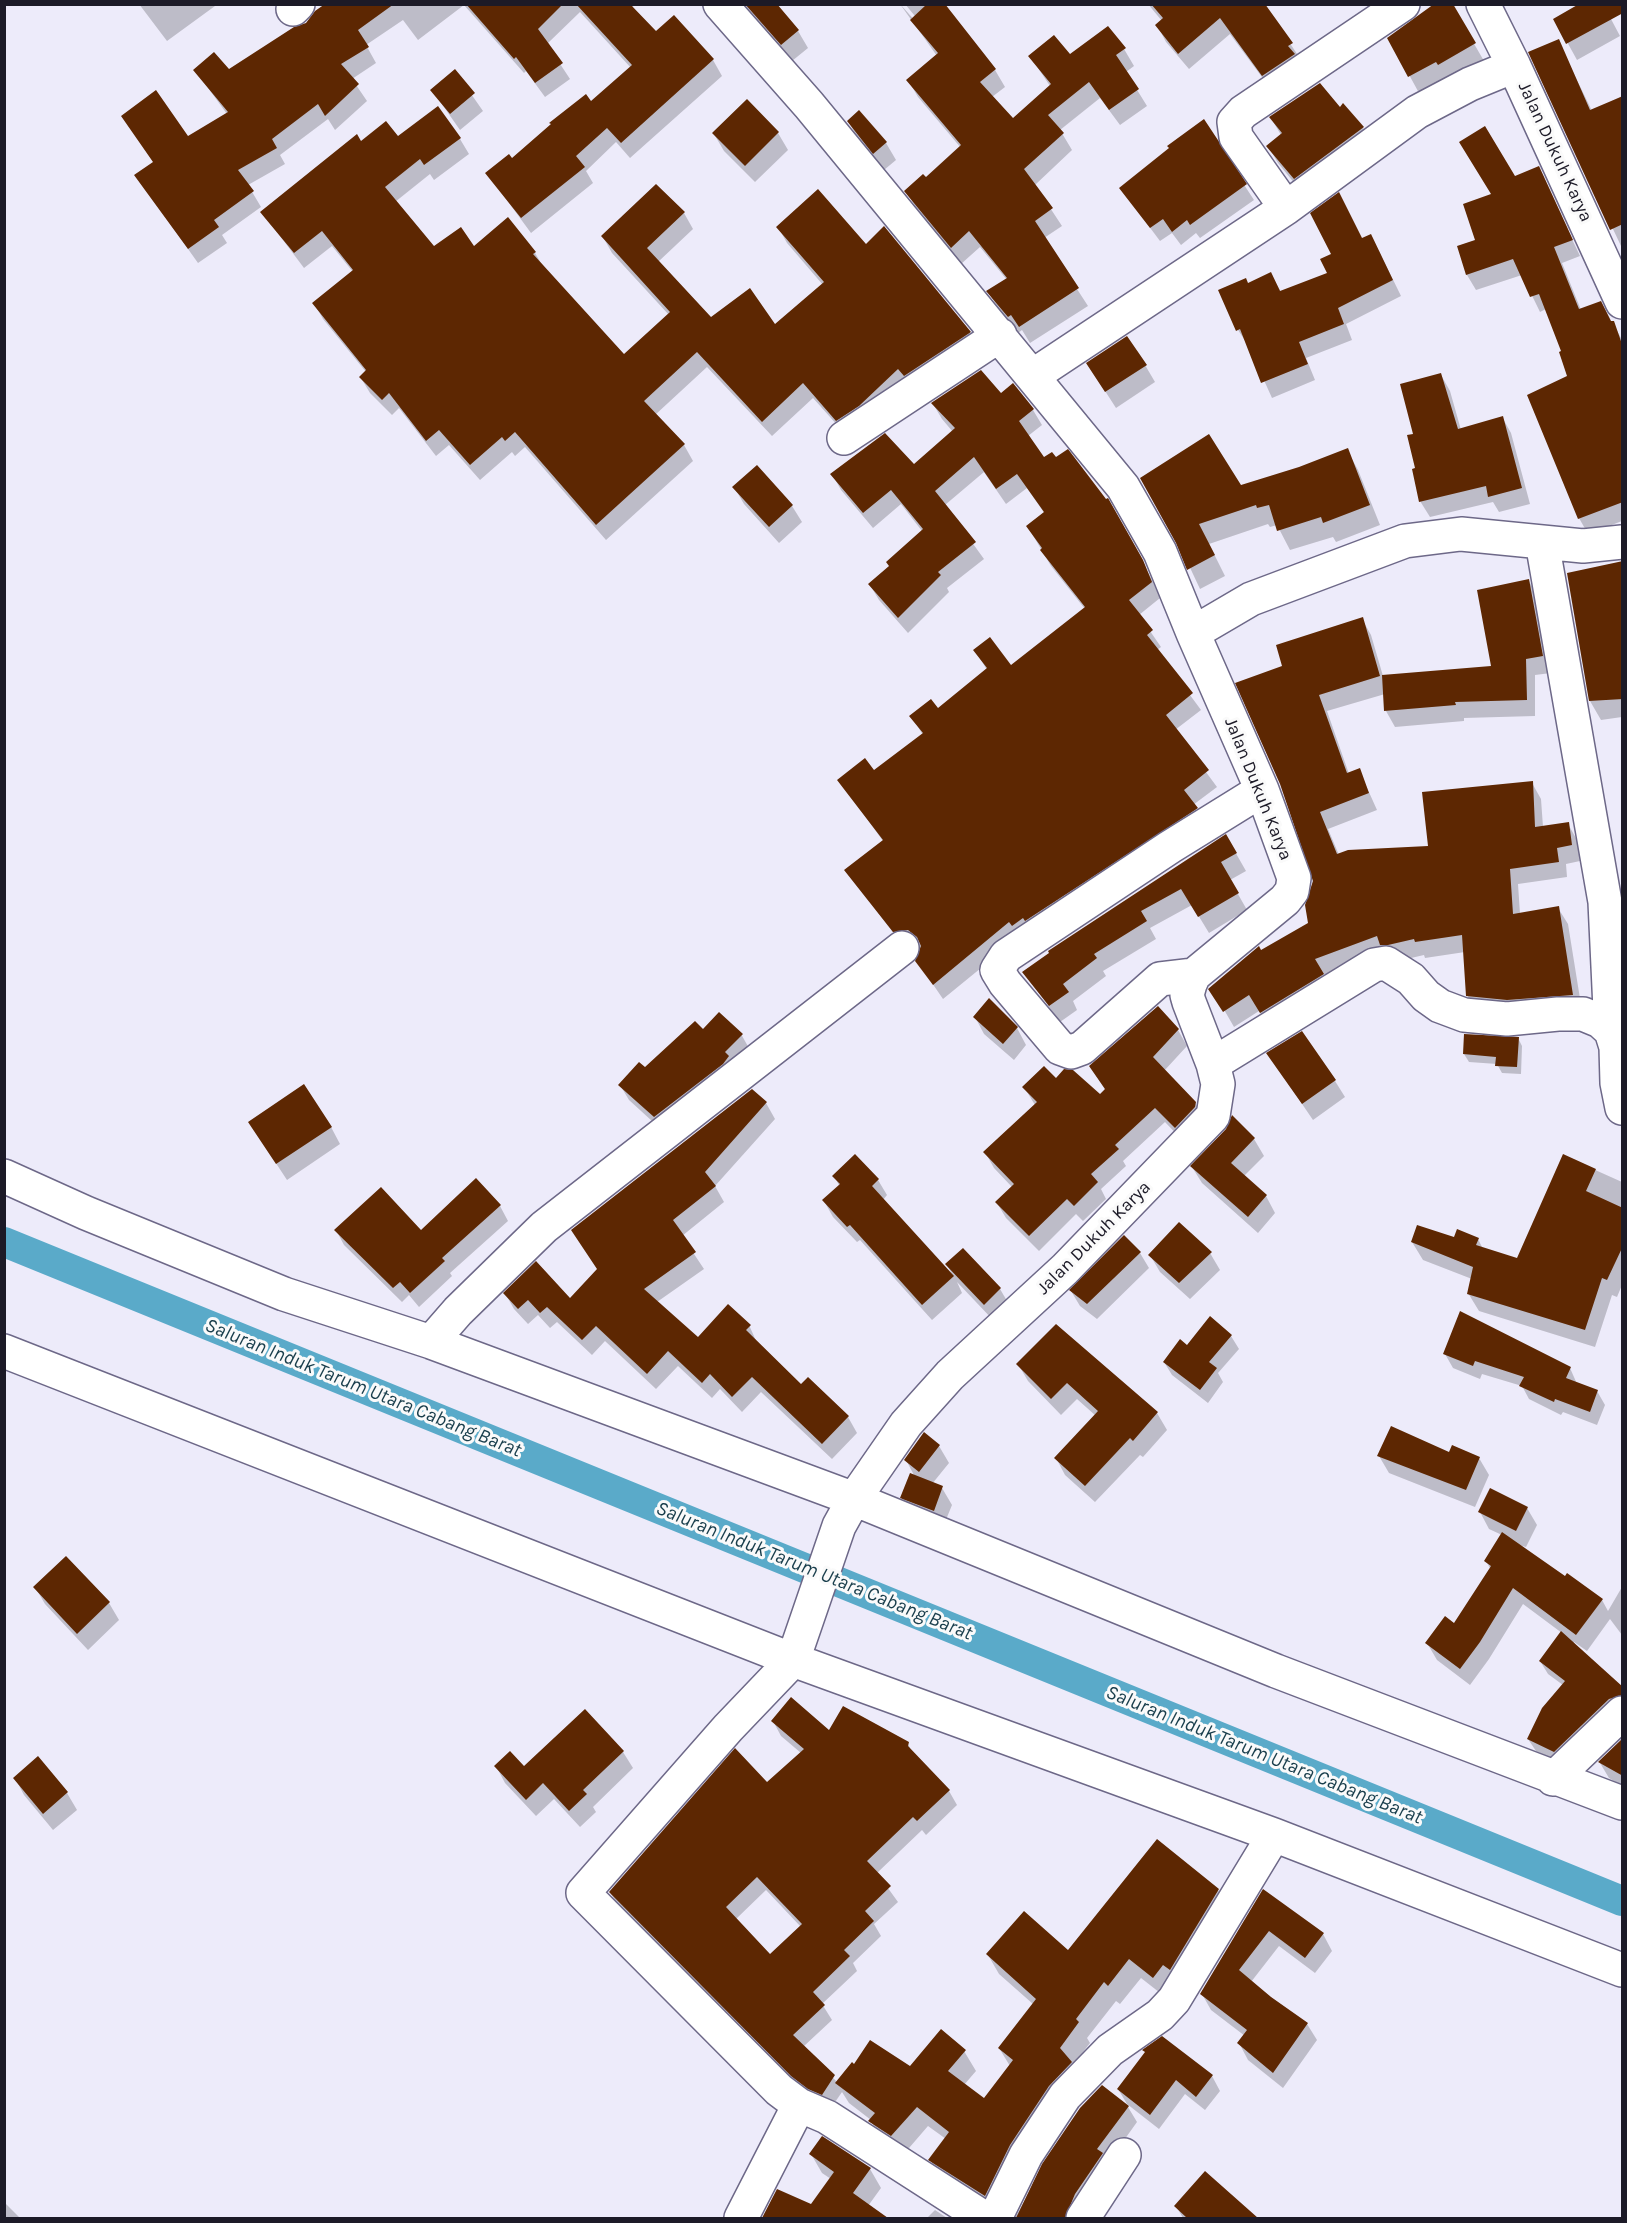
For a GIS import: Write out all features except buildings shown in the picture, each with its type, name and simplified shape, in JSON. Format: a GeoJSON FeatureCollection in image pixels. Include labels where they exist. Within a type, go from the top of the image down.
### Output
{"type":"FeatureCollection","features":[{"type":"Feature","properties":{"kind":"street","name":"Jalan Dukuh Karya"},"geometry":{"type":"LineString","coordinates":[[720,4],[809,105],[1034,375],[1123,487],[1160,552],[1192,633],[1262,790],[1294,878],[1292,891],[1285,900],[1194,975],[1187,995],[1213,1064],[1218,1084],[1217,1098],[1210,1120],[1065,1269],[928,1399],[906,1424],[847,1513],[797,1649]]}},
{"type":"Feature","properties":{"kind":"street"},"geometry":{"type":"LineString","coordinates":[[1286,208],[1236,137],[1234,122],[1262,99],[1403,4]]}},
{"type":"Feature","properties":{"kind":"street","name":"Jalan Dukuh Karya"},"geometry":{"type":"LineString","coordinates":[[1483,4],[1623,302]]}},
{"type":"Feature","properties":{"kind":"street"},"geometry":{"type":"LineString","coordinates":[[1034,375],[1286,208],[1417,112],[1470,84],[1514,66]]}},
{"type":"Feature","properties":{"kind":"street"},"geometry":{"type":"LineString","coordinates":[[844,438],[1000,335]]}},
{"type":"Feature","properties":{"kind":"street"},"geometry":{"type":"LineString","coordinates":[[1192,633],[1251,599],[1405,541],[1461,534],[1583,546],[1623,542]]}},
{"type":"Feature","properties":{"kind":"street"},"geometry":{"type":"LineString","coordinates":[[1542,542],[1605,902],[1611,1031],[1616,1047],[1617,1083],[1623,1108]]}},
{"type":"Feature","properties":{"kind":"street"},"geometry":{"type":"LineString","coordinates":[[1194,975],[1160,979],[1082,1048],[1071,1052],[1059,1048],[1005,984],[997,970],[1006,956],[1170,846],[1262,790]]}},
{"type":"Feature","properties":{"kind":"street"},"geometry":{"type":"LineString","coordinates":[[431,1342],[465,1304],[544,1227],[902,948]]}},
{"type":"Feature","properties":{"kind":"street"},"geometry":{"type":"LineString","coordinates":[[1213,1064],[1374,965],[1386,963],[1411,978],[1426,996],[1440,1006],[1464,1016],[1508,1020],[1558,1014],[1583,1014],[1600,1021],[1611,1031]]}},
{"type":"Feature","properties":{"kind":"street"},"geometry":{"type":"LineString","coordinates":[[4,1176],[86,1213],[284,1294],[431,1342],[847,1513],[1276,1671],[1553,1779],[1623,1803]]}},
{"type":"Feature","properties":{"kind":"street"},"geometry":{"type":"LineString","coordinates":[[4,1351],[797,1649],[1623,1970]]}},
{"type":"Feature","properties":{"kind":"street"},"geometry":{"type":"LineString","coordinates":[[797,1649],[583,1893],[779,2090],[799,2105],[827,2117],[984,2218]]}},
{"type":"Feature","properties":{"kind":"street"},"geometry":{"type":"LineString","coordinates":[[1553,1779],[1623,1713]]}},
{"type":"Feature","properties":{"kind":"street"},"geometry":{"type":"LineString","coordinates":[[994,2218],[1026,2155],[1065,2096],[1110,2050],[1160,2015],[1174,2000],[1274,1835]]}},
{"type":"Feature","properties":{"kind":"street"},"geometry":{"type":"LineString","coordinates":[[741,2218],[799,2105]]}},
{"type":"Feature","properties":{"kind":"street"},"geometry":{"type":"LineString","coordinates":[[1083,2218],[1124,2155]]}},
{"type":"Feature","properties":{"kind":"waterway","name":"Saluran Induk Tarum Utara Cabang Barat"},"geometry":{"type":"LineString","coordinates":[[4,1242],[1622,1901]]}}]}
